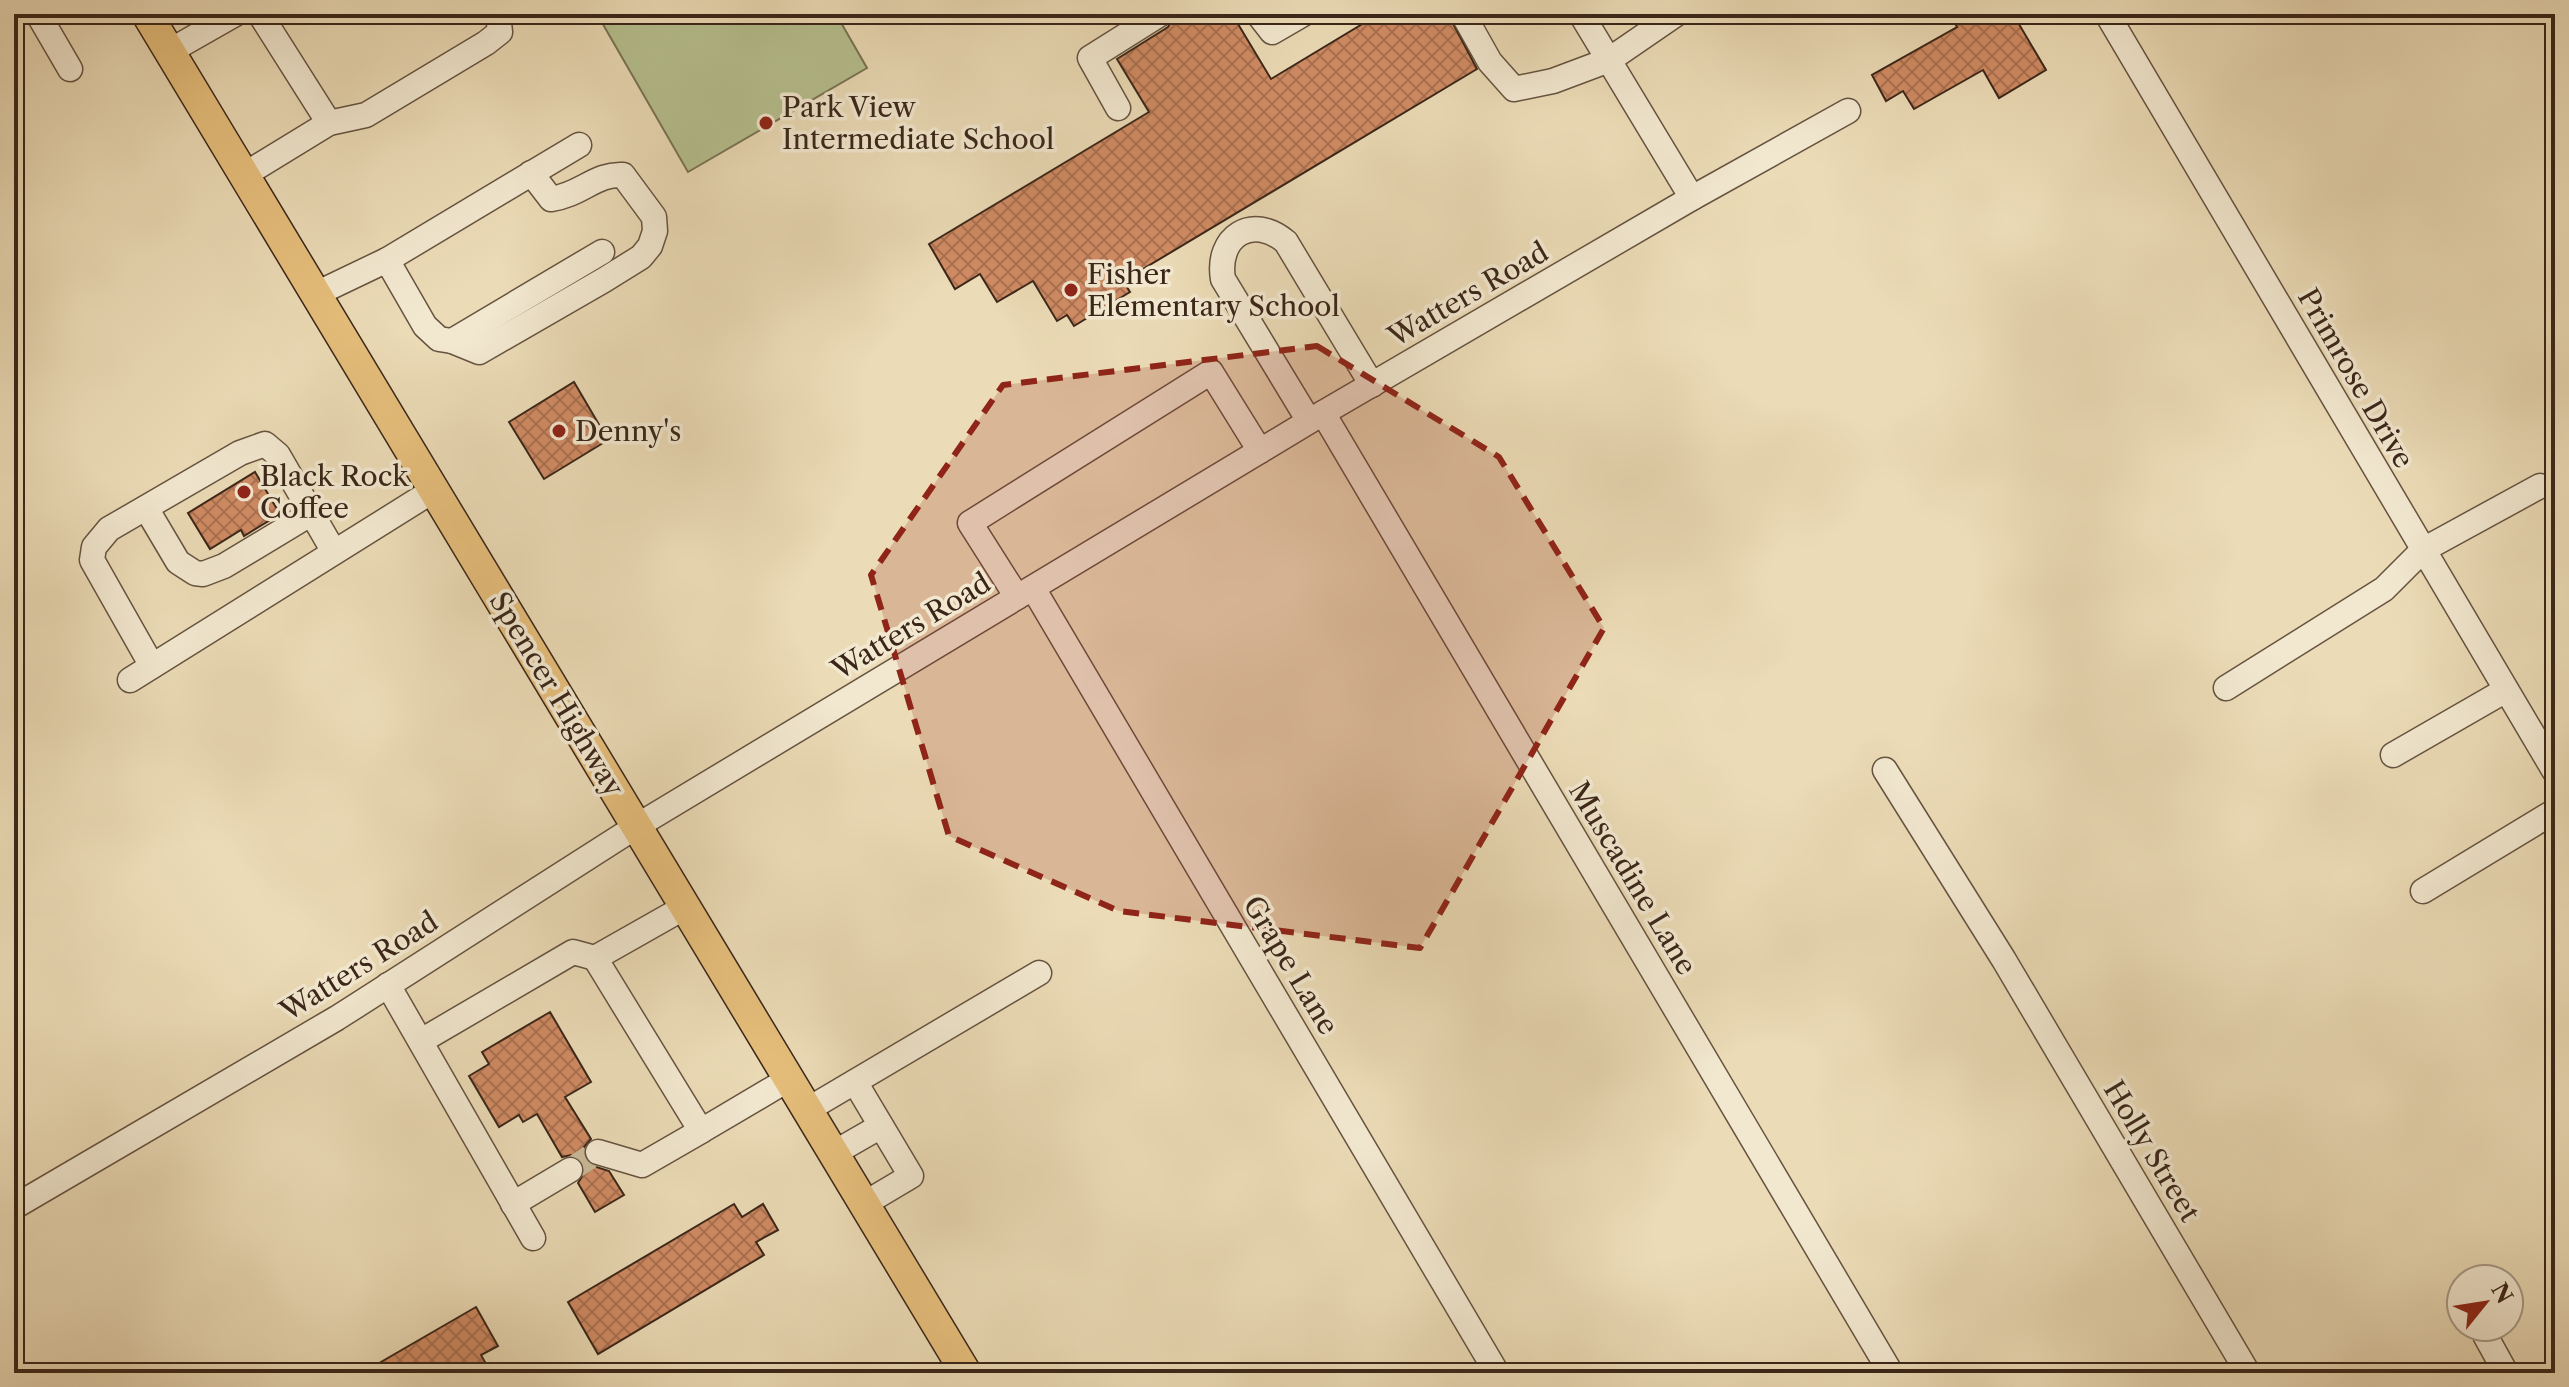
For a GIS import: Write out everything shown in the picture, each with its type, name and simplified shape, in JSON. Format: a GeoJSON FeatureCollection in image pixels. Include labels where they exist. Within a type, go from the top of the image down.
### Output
{"type":"FeatureCollection","features":[{"type":"Feature","properties":{"kind":"main road","name":"Spencer Highway"},"geometry":{"type":"LineString","coordinates":[[147,14],[966,1373]]}},
{"type":"Feature","properties":{"kind":"street"},"geometry":{"type":"LineString","coordinates":[[38,14],[70,69]]}},
{"type":"Feature","properties":{"kind":"street"},"geometry":{"type":"LineString","coordinates":[[170,51],[235,14]]}},
{"type":"Feature","properties":{"kind":"street"},"geometry":{"type":"LineString","coordinates":[[260,14],[329,123]]}},
{"type":"Feature","properties":{"kind":"street"},"geometry":{"type":"LineString","coordinates":[[244,175],[329,123],[366,115],[486,43],[500,32],[498,14]]}},
{"type":"Feature","properties":{"kind":"street"},"geometry":{"type":"LineString","coordinates":[[1118,108],[1090,58],[1160,14]]}},
{"type":"Feature","properties":{"kind":"street"},"geometry":{"type":"LineString","coordinates":[[1258,14],[1272,32],[1303,14]]}},
{"type":"Feature","properties":{"kind":"street"},"geometry":{"type":"LineString","coordinates":[[1463,14],[1490,62],[1514,89],[1553,81],[1609,60],[1676,14]]}},
{"type":"Feature","properties":{"kind":"street"},"geometry":{"type":"LineString","coordinates":[[1581,14],[1692,198]]}},
{"type":"Feature","properties":{"kind":"street","name":"Primrose Drive"},"geometry":{"type":"LineString","coordinates":[[2107,14],[2555,772]]}},
{"type":"Feature","properties":{"kind":"street","name":"Watters Road"},"geometry":{"type":"LineString","coordinates":[[14,1207],[388,985],[637,826],[1316,417],[1848,111]]}},
{"type":"Feature","properties":{"kind":"street"},"geometry":{"type":"LineString","coordinates":[[316,294],[387,260],[579,145]]}},
{"type":"Feature","properties":{"kind":"street"},"geometry":{"type":"LineString","coordinates":[[387,260],[425,326],[439,339],[479,352],[604,280],[641,257],[650,246],[655,231],[654,217],[623,175],[610,174],[569,197],[551,199],[531,173]]}},
{"type":"Feature","properties":{"kind":"street","name":"Muscadine Lane"},"geometry":{"type":"LineString","coordinates":[[1372,385],[1286,242],[1266,230],[1244,231],[1227,246],[1222,256],[1223,279],[1316,417],[1891,1373]]}},
{"type":"Feature","properties":{"kind":"street"},"geometry":{"type":"LineString","coordinates":[[452,341],[602,252]]}},
{"type":"Feature","properties":{"kind":"street","name":"Grape Lane"},"geometry":{"type":"LineString","coordinates":[[1260,451],[1211,372],[970,523],[1025,593],[1497,1373]]}},
{"type":"Feature","properties":{"kind":"street"},"geometry":{"type":"LineString","coordinates":[[152,666],[92,560],[94,547],[109,529],[240,453],[265,444],[278,455],[334,552]]}},
{"type":"Feature","properties":{"kind":"street"},"geometry":{"type":"LineString","coordinates":[[2226,688],[2384,589],[2423,550],[2540,486]]}},
{"type":"Feature","properties":{"kind":"street"},"geometry":{"type":"LineString","coordinates":[[130,680],[434,490]]}},
{"type":"Feature","properties":{"kind":"street"},"geometry":{"type":"LineString","coordinates":[[146,508],[178,562],[195,573],[203,574],[224,566],[312,513]]}},
{"type":"Feature","properties":{"kind":"street"},"geometry":{"type":"LineString","coordinates":[[2393,755],[2506,690]]}},
{"type":"Feature","properties":{"kind":"street","name":"Holly Street"},"geometry":{"type":"LineString","coordinates":[[1885,770],[2004,960],[2248,1373]]}},
{"type":"Feature","properties":{"kind":"street"},"geometry":{"type":"LineString","coordinates":[[2423,891],[2555,811]]}},
{"type":"Feature","properties":{"kind":"street"},"geometry":{"type":"LineString","coordinates":[[595,958],[685,907]]}},
{"type":"Feature","properties":{"kind":"street"},"geometry":{"type":"LineString","coordinates":[[421,1041],[573,952],[595,958],[701,1131]]}},
{"type":"Feature","properties":{"kind":"street"},"geometry":{"type":"LineString","coordinates":[[807,1110],[1039,973]]}},
{"type":"Feature","properties":{"kind":"street"},"geometry":{"type":"LineString","coordinates":[[388,985],[533,1238]]}},
{"type":"Feature","properties":{"kind":"street"},"geometry":{"type":"LineString","coordinates":[[598,1152],[642,1165],[789,1079]]}},
{"type":"Feature","properties":{"kind":"street"},"geometry":{"type":"LineString","coordinates":[[855,1082],[911,1176],[864,1204]]}},
{"type":"Feature","properties":{"kind":"street"},"geometry":{"type":"LineString","coordinates":[[834,1153],[881,1126]]}},
{"type":"Feature","properties":{"kind":"street"},"geometry":{"type":"LineString","coordinates":[[513,1204],[570,1170]]}},
{"type":"Feature","properties":{"kind":"street"},"geometry":{"type":"LineString","coordinates":[[2489,1343],[2506,1373]]}},
{"type":"Feature","properties":{"kind":"highlighted area"},"geometry":{"type":"Polygon","coordinates":[[[1317,346],[1499,457],[1604,628],[1420,948],[1119,911],[949,836],[871,575],[1003,385],[1317,346]]]}},
{"type":"Feature","properties":{"kind":"green space"},"geometry":{"type":"Polygon","coordinates":[[[597,14],[836,14],[867,68],[688,172],[597,14]]]}},
{"type":"Feature","properties":{"kind":"building"},"geometry":{"type":"Polygon","coordinates":[[[1175,14],[1232,14],[1271,79],[1379,14],[1448,14],[1477,69],[1123,281],[1130,292],[1074,326],[1067,315],[1057,321],[1033,281],[997,302],[980,274],[955,289],[929,244],[1149,112],[1117,59],[1168,27],[1175,14]]]}},
{"type":"Feature","properties":{"kind":"building"},"geometry":{"type":"Polygon","coordinates":[[[1950,14],[2013,14],[2046,70],[1999,98],[1983,70],[1914,109],[1903,91],[1886,101],[1872,75],[1957,27],[1950,14]]]}},
{"type":"Feature","properties":{"kind":"building","name":"Denny's"},"geometry":{"type":"Polygon","coordinates":[[[574,382],[608,440],[544,479],[509,422],[574,382]]]}},
{"type":"Feature","properties":{"kind":"building","name":"Black Rock Coffee"},"geometry":{"type":"Polygon","coordinates":[[[255,472],[280,514],[244,536],[241,530],[210,549],[188,513],[255,472]]]}},
{"type":"Feature","properties":{"kind":"building"},"geometry":{"type":"Polygon","coordinates":[[[550,1012],[591,1082],[565,1097],[591,1139],[584,1147],[584,1156],[593,1166],[609,1171],[624,1195],[595,1212],[578,1183],[585,1171],[582,1162],[571,1155],[562,1157],[537,1114],[523,1122],[519,1115],[499,1127],[469,1076],[489,1064],[482,1052],[550,1012]]]}},
{"type":"Feature","properties":{"kind":"building"},"geometry":{"type":"Polygon","coordinates":[[[734,1204],[742,1217],[763,1204],[778,1230],[756,1242],[764,1255],[598,1354],[568,1302],[734,1204]]]}},
{"type":"Feature","properties":{"kind":"building"},"geometry":{"type":"Polygon","coordinates":[[[476,1307],[498,1346],[481,1355],[491,1373],[362,1373],[476,1307]]]}},
{"type":"Feature","properties":{"kind":"tunnel"},"geometry":{"type":"LineString","coordinates":[[570,1170],[598,1152]]}},
{"type":"Feature","properties":{"kind":"place","name":"Park View Intermediate School"},"geometry":{"type":"Point","coordinates":[766,123]}},
{"type":"Feature","properties":{"kind":"place","name":"Fisher Elementary School"},"geometry":{"type":"Point","coordinates":[1071,290]}},
{"type":"Feature","properties":{"kind":"place","name":"Denny's"},"geometry":{"type":"Point","coordinates":[559,431]}},
{"type":"Feature","properties":{"kind":"place","name":"Black Rock Coffee"},"geometry":{"type":"Point","coordinates":[244,492]}}]}
